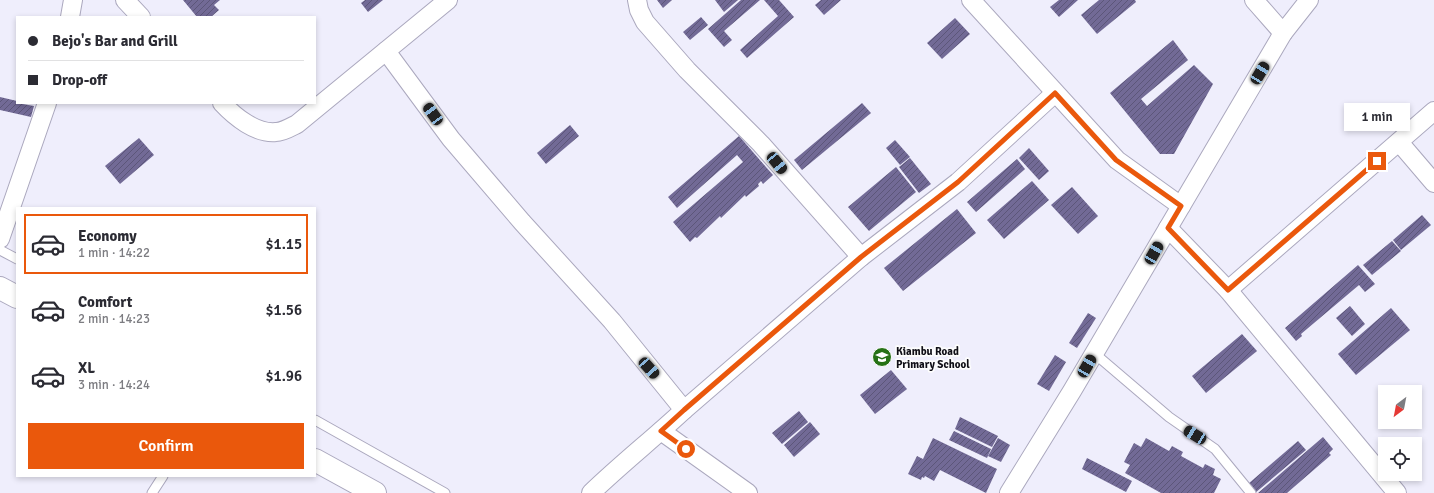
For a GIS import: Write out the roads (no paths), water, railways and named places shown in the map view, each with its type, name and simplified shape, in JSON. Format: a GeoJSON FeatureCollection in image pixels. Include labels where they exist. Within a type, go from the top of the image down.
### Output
{"type":"FeatureCollection","features":[{"type":"Feature","properties":{"kind":"main road"},"geometry":{"type":"LineString","coordinates":[[0,288],[16,296]]}},
{"type":"Feature","properties":{"kind":"main road"},"geometry":{"type":"LineString","coordinates":[[316,461],[375,493]]}},
{"type":"Feature","properties":{"kind":"street"},"geometry":{"type":"LineString","coordinates":[[70,16],[73,0]]}},
{"type":"Feature","properties":{"kind":"street"},"geometry":{"type":"LineString","coordinates":[[125,0],[140,16]]}},
{"type":"Feature","properties":{"kind":"street"},"geometry":{"type":"LineString","coordinates":[[223,104],[256,129],[267,132],[278,132],[297,124],[448,0]]}},
{"type":"Feature","properties":{"kind":"street"},"geometry":{"type":"LineString","coordinates":[[637,0],[645,22],[687,70],[761,144],[861,257]]}},
{"type":"Feature","properties":{"kind":"street"},"geometry":{"type":"LineString","coordinates":[[971,0],[1116,160],[1181,206]]}},
{"type":"Feature","properties":{"kind":"street"},"geometry":{"type":"LineString","coordinates":[[1254,0],[1283,33]]}},
{"type":"Feature","properties":{"kind":"street"},"geometry":{"type":"LineString","coordinates":[[1009,493],[1094,353],[1283,33],[1309,0]]}},
{"type":"Feature","properties":{"kind":"street"},"geometry":{"type":"LineString","coordinates":[[386,51],[451,139],[522,222],[612,321],[684,410]]}},
{"type":"Feature","properties":{"kind":"street"},"geometry":{"type":"LineString","coordinates":[[591,493],[617,468],[861,257],[958,182],[1055,93]]}},
{"type":"Feature","properties":{"kind":"street"},"geometry":{"type":"LineString","coordinates":[[0,239],[47,104]]}},
{"type":"Feature","properties":{"kind":"street"},"geometry":{"type":"LineString","coordinates":[[1228,290],[1434,111]]}},
{"type":"Feature","properties":{"kind":"street"},"geometry":{"type":"LineString","coordinates":[[1399,142],[1434,183]]}},
{"type":"Feature","properties":{"kind":"street"},"geometry":{"type":"LineString","coordinates":[[1168,228],[1228,290],[1397,493]]}},
{"type":"Feature","properties":{"kind":"street"},"geometry":{"type":"LineString","coordinates":[[661,431],[748,493]]}},
{"type":"Feature","properties":{"kind":"lane"},"geometry":{"type":"LineString","coordinates":[[0,250],[16,258]]}},
{"type":"Feature","properties":{"kind":"lane"},"geometry":{"type":"LineString","coordinates":[[1094,353],[1169,417],[1215,449],[1251,493]]}},
{"type":"Feature","properties":{"kind":"lane"},"geometry":{"type":"LineString","coordinates":[[316,421],[445,493]]}},
{"type":"Feature","properties":{"kind":"lane"},"geometry":{"type":"LineString","coordinates":[[152,493],[162,477]]}},
{"type":"Feature","properties":{"kind":"place","name":"Kiambu Road Primary School"},"geometry":{"type":"Point","coordinates":[882,357]}}]}
